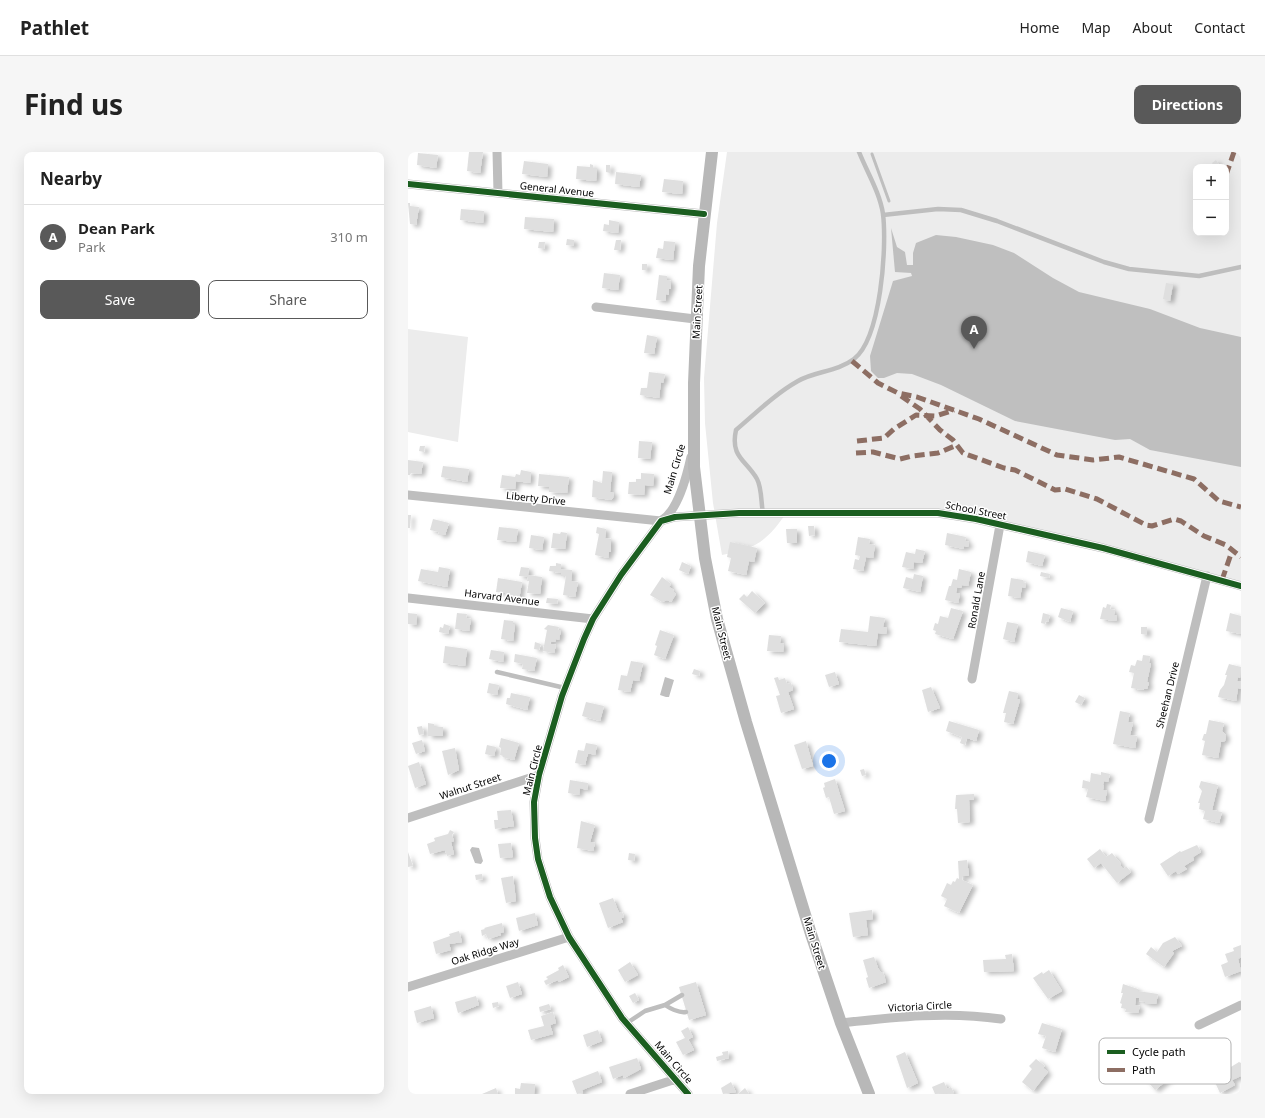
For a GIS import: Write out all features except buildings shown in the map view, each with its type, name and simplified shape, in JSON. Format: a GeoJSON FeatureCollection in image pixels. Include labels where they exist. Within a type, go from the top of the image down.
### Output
{"type":"FeatureCollection","features":[{"type":"Feature","properties":{"kind":"main road","name":"Main Street"},"geometry":{"type":"LineString","coordinates":[[712,152],[704,214],[695,319],[694,467],[703,545],[716,612],[745,720],[811,934],[841,1023],[869,1094]]}},
{"type":"Feature","properties":{"kind":"street"},"geometry":{"type":"LineString","coordinates":[[497,152],[498,193]]}},
{"type":"Feature","properties":{"kind":"street","name":"General Avenue"},"geometry":{"type":"LineString","coordinates":[[408,184],[704,214]]}},
{"type":"Feature","properties":{"kind":"street"},"geometry":{"type":"LineString","coordinates":[[596,307],[695,319]]}},
{"type":"Feature","properties":{"kind":"street","name":"Main Circle"},"geometry":{"type":"LineString","coordinates":[[688,1094],[627,1024],[606,995],[569,937],[550,897],[538,859],[535,838],[534,802],[539,776],[565,688],[593,619],[621,575],[661,521],[667,517],[680,492],[689,465],[694,442]]}},
{"type":"Feature","properties":{"kind":"street","name":"Liberty Drive"},"geometry":{"type":"LineString","coordinates":[[408,495],[661,521]]}},
{"type":"Feature","properties":{"kind":"street","name":"School Street"},"geometry":{"type":"LineString","coordinates":[[700,516],[762,513],[938,513],[1103,548],[1241,586]]}},
{"type":"Feature","properties":{"kind":"street"},"geometry":{"type":"LineString","coordinates":[[661,521],[675,517],[700,516]]}},
{"type":"Feature","properties":{"kind":"street","name":"Ronald Lane"},"geometry":{"type":"LineString","coordinates":[[972,679],[1000,525]]}},
{"type":"Feature","properties":{"kind":"street","name":"Sheehan Drive"},"geometry":{"type":"LineString","coordinates":[[1149,819],[1207,576]]}},
{"type":"Feature","properties":{"kind":"street","name":"Harvard Avenue"},"geometry":{"type":"LineString","coordinates":[[408,598],[593,619]]}},
{"type":"Feature","properties":{"kind":"street","name":"Walnut Street"},"geometry":{"type":"LineString","coordinates":[[408,818],[539,776]]}},
{"type":"Feature","properties":{"kind":"street","name":"Oak Ridge Way"},"geometry":{"type":"LineString","coordinates":[[408,987],[569,937]]}},
{"type":"Feature","properties":{"kind":"street"},"geometry":{"type":"LineString","coordinates":[[1199,1024],[1241,1004]]}},
{"type":"Feature","properties":{"kind":"street","name":"Victoria Circle"},"geometry":{"type":"LineString","coordinates":[[841,1023],[935,1014],[972,1015],[1001,1019]]}},
{"type":"Feature","properties":{"kind":"street"},"geometry":{"type":"LineString","coordinates":[[630,1094],[676,1079]]}},
{"type":"Feature","properties":{"kind":"lane"},"geometry":{"type":"LineString","coordinates":[[762,513],[758,480],[740,459],[735,447],[736,430],[768,402],[799,381],[844,366],[855,359],[863,350],[871,332],[879,299],[883,271],[883,215],[878,197],[859,152]]}},
{"type":"Feature","properties":{"kind":"lane"},"geometry":{"type":"LineString","coordinates":[[883,215],[938,209],[961,210],[997,221],[1104,262],[1129,268],[1198,276],[1241,267]]}},
{"type":"Feature","properties":{"kind":"lane"},"geometry":{"type":"LineString","coordinates":[[497,672],[565,688]]}},
{"type":"Feature","properties":{"kind":"lane"},"geometry":{"type":"LineString","coordinates":[[627,1024],[645,1011],[665,1005],[682,995]]}},
{"type":"Feature","properties":{"kind":"lane"},"geometry":{"type":"LineString","coordinates":[[665,1005],[672,1010],[686,1012]]}},
{"type":"Feature","properties":{"kind":"shaded area"},"geometry":{"type":"Polygon","coordinates":[[[727,152],[1241,152],[1241,583],[979,516],[785,515],[771,532],[758,543],[743,550],[722,555],[713,503],[705,423],[704,378],[717,223],[727,152]]]}},
{"type":"Feature","properties":{"kind":"shaded area"},"geometry":{"type":"Polygon","coordinates":[[[891,228],[897,247],[905,252],[907,265],[913,265],[913,253],[916,243],[936,235],[956,237],[993,245],[1014,253],[1053,278],[1079,292],[1150,309],[1200,328],[1241,337],[1241,467],[1150,450],[1130,439],[1115,440],[1015,421],[941,385],[912,374],[897,373],[884,378],[878,378],[871,371],[870,356],[893,281],[912,276],[911,273],[895,272],[891,228]]]}},
{"type":"Feature","properties":{"kind":"shaded area"},"geometry":{"type":"Polygon","coordinates":[[[408,329],[468,337],[458,442],[408,432],[408,329]]]}},
{"type":"Feature","properties":{"kind":"shaded area"},"geometry":{"type":"Polygon","coordinates":[[[665,677],[674,680],[669,697],[660,695],[665,677]]]}},
{"type":"Feature","properties":{"kind":"shaded area"},"geometry":{"type":"Polygon","coordinates":[[[472,847],[479,848],[483,861],[481,864],[475,863],[470,850],[472,847]]]}},
{"type":"Feature","properties":{"kind":"waterway"},"geometry":{"type":"LineString","coordinates":[[872,154],[889,201]]}},
{"type":"Feature","properties":{"kind":"marked path"},"geometry":{"type":"LineString","coordinates":[[1229,166],[1234,152]]}},
{"type":"Feature","properties":{"kind":"marked path"},"geometry":{"type":"LineString","coordinates":[[852,361],[878,383],[898,393],[917,397],[979,419],[1057,455],[1093,460],[1119,457],[1194,479],[1219,501],[1241,507]]}},
{"type":"Feature","properties":{"kind":"marked path"},"geometry":{"type":"LineString","coordinates":[[901,396],[920,409],[940,430],[953,440],[963,453],[1004,468],[1015,470],[1055,490],[1065,489],[1097,499],[1146,525],[1152,526],[1174,519],[1181,521],[1204,536],[1226,545],[1241,557]]}},
{"type":"Feature","properties":{"kind":"marked path"},"geometry":{"type":"LineString","coordinates":[[857,441],[884,438],[894,429],[916,415],[936,416],[954,410]]}},
{"type":"Feature","properties":{"kind":"marked path"},"geometry":{"type":"LineString","coordinates":[[856,453],[873,452],[900,459],[938,453],[957,445]]}},
{"type":"Feature","properties":{"kind":"marked path"},"geometry":{"type":"LineString","coordinates":[[1222,580],[1232,551]]}},
{"type":"Feature","properties":{"kind":"cycle path"},"geometry":{"type":"LineString","coordinates":[[408,184],[704,214]]}},
{"type":"Feature","properties":{"kind":"cycle path"},"geometry":{"type":"LineString","coordinates":[[688,1094],[622,1018],[569,937],[550,897],[538,859],[535,838],[534,802],[539,775],[562,696],[584,639],[593,619],[621,575],[661,521],[675,517],[739,513],[938,513],[976,519],[1103,548],[1241,586]]}},
{"type":"Feature","properties":{"kind":"place","name":"Dean Park"},"geometry":{"type":"Point","coordinates":[974,349]}}]}
